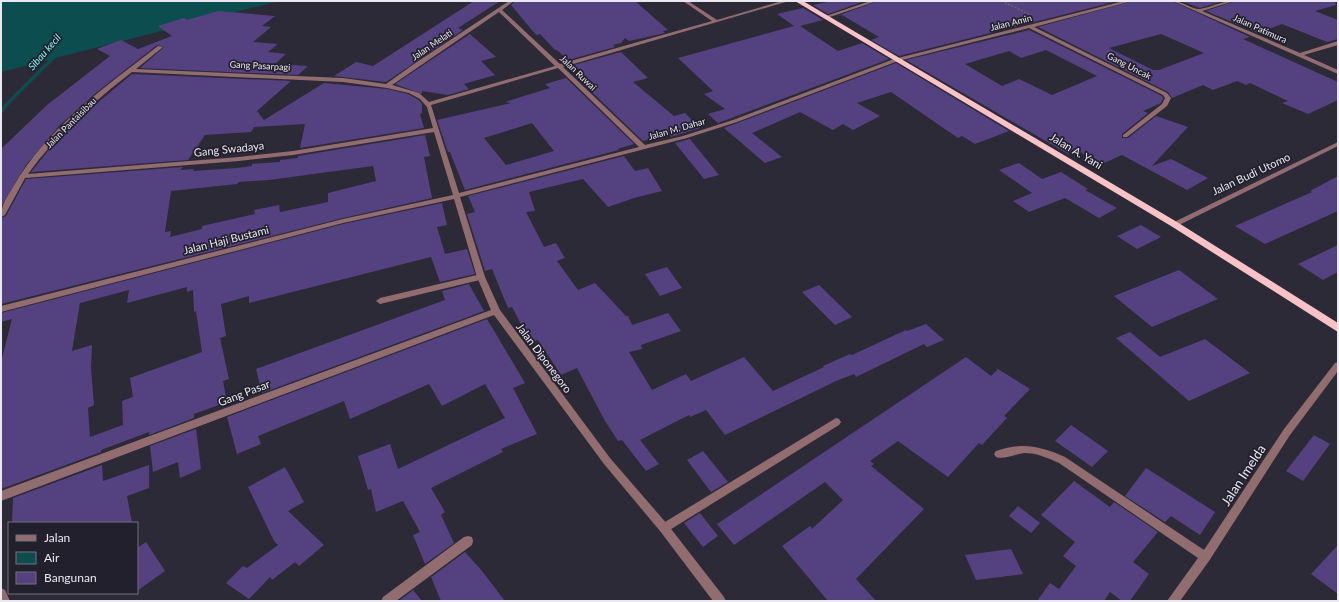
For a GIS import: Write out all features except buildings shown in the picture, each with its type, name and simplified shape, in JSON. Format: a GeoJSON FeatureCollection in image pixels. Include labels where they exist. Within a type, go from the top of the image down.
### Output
{"type":"FeatureCollection","features":[{"type":"Feature","properties":{"kind":"highway","name":"Jalan A. Yani"},"geometry":{"type":"LineString","coordinates":[[798,1],[1174,224],[1338,328]]}},
{"type":"Feature","properties":{"kind":"street","name":"Jalan Melati"},"geometry":{"type":"LineString","coordinates":[[387,86],[512,1]]}},
{"type":"Feature","properties":{"kind":"street"},"geometry":{"type":"LineString","coordinates":[[685,1],[716,21]]}},
{"type":"Feature","properties":{"kind":"street"},"geometry":{"type":"LineString","coordinates":[[387,86],[416,93],[428,104],[787,1]]}},
{"type":"Feature","properties":{"kind":"street"},"geometry":{"type":"LineString","coordinates":[[825,17],[875,1]]}},
{"type":"Feature","properties":{"kind":"street","name":"Jalan Amin"},"geometry":{"type":"LineString","coordinates":[[896,60],[1130,1]]}},
{"type":"Feature","properties":{"kind":"street","name":"Jalan Patimura"},"geometry":{"type":"LineString","coordinates":[[1175,1],[1338,72]]}},
{"type":"Feature","properties":{"kind":"street"},"geometry":{"type":"LineString","coordinates":[[1198,11],[1232,1]]}},
{"type":"Feature","properties":{"kind":"street","name":"Jalan Ruwai"},"geometry":{"type":"LineString","coordinates":[[500,10],[644,148]]}},
{"type":"Feature","properties":{"kind":"street","name":"Gang Uncak"},"geometry":{"type":"LineString","coordinates":[[1029,26],[1165,94],[1168,98],[1165,105],[1125,136]]}},
{"type":"Feature","properties":{"kind":"street"},"geometry":{"type":"LineString","coordinates":[[1300,55],[1338,43]]}},
{"type":"Feature","properties":{"kind":"street","name":"Jalan Pantaisibau"},"geometry":{"type":"LineString","coordinates":[[1,215],[23,176],[73,118],[160,47]]}},
{"type":"Feature","properties":{"kind":"street","name":"Jalan M. Dahar"},"geometry":{"type":"LineString","coordinates":[[457,196],[644,148],[735,121],[896,60]]}},
{"type":"Feature","properties":{"kind":"street","name":"Gang Pasarpagi"},"geometry":{"type":"LineString","coordinates":[[131,70],[336,80],[387,86]]}},
{"type":"Feature","properties":{"kind":"street","name":"Jalan Diponegoro"},"geometry":{"type":"LineString","coordinates":[[428,104],[457,196],[480,277],[496,311],[606,461],[664,528],[720,601]]}},
{"type":"Feature","properties":{"kind":"street","name":"Gang Swadaya"},"geometry":{"type":"LineString","coordinates":[[23,176],[293,153],[435,130]]}},
{"type":"Feature","properties":{"kind":"street","name":"Jalan Budi Utomo"},"geometry":{"type":"LineString","coordinates":[[1174,224],[1338,144]]}},
{"type":"Feature","properties":{"kind":"street"},"geometry":{"type":"LineString","coordinates":[[1330,149],[1338,152]]}},
{"type":"Feature","properties":{"kind":"street","name":"Jalan Haji Bustami"},"geometry":{"type":"LineString","coordinates":[[1,309],[343,221],[457,196]]}},
{"type":"Feature","properties":{"kind":"street"},"geometry":{"type":"LineString","coordinates":[[380,301],[480,277]]}},
{"type":"Feature","properties":{"kind":"street","name":"Gang Pasar"},"geometry":{"type":"LineString","coordinates":[[1,496],[496,311]]}},
{"type":"Feature","properties":{"kind":"street","name":"Jalan Imelda"},"geometry":{"type":"LineString","coordinates":[[1173,601],[1205,557],[1287,432],[1338,365]]}},
{"type":"Feature","properties":{"kind":"street"},"geometry":{"type":"LineString","coordinates":[[664,528],[836,422]]}},
{"type":"Feature","properties":{"kind":"street"},"geometry":{"type":"LineString","coordinates":[[998,454],[1022,448],[1042,451],[1062,460],[1205,557]]}},
{"type":"Feature","properties":{"kind":"street"},"geometry":{"type":"LineString","coordinates":[[387,601],[468,541]]}},
{"type":"Feature","properties":{"kind":"street"},"geometry":{"type":"LineString","coordinates":[[1,594],[4,601]]}},
{"type":"Feature","properties":{"kind":"path"},"geometry":{"type":"LineString","coordinates":[[1002,1],[1046,22]]}},
{"type":"Feature","properties":{"kind":"water"},"geometry":{"type":"Polygon","coordinates":[[[1,1],[279,1],[1,72],[1,1]]]}},
{"type":"Feature","properties":{"kind":"waterway","name":"Sibau kecil"},"geometry":{"type":"LineString","coordinates":[[7,104],[56,55]]}},
{"type":"Feature","properties":{"kind":"waterway","name":"Sibau kecil"},"geometry":{"type":"LineString","coordinates":[[1,111],[7,104]]}}]}
